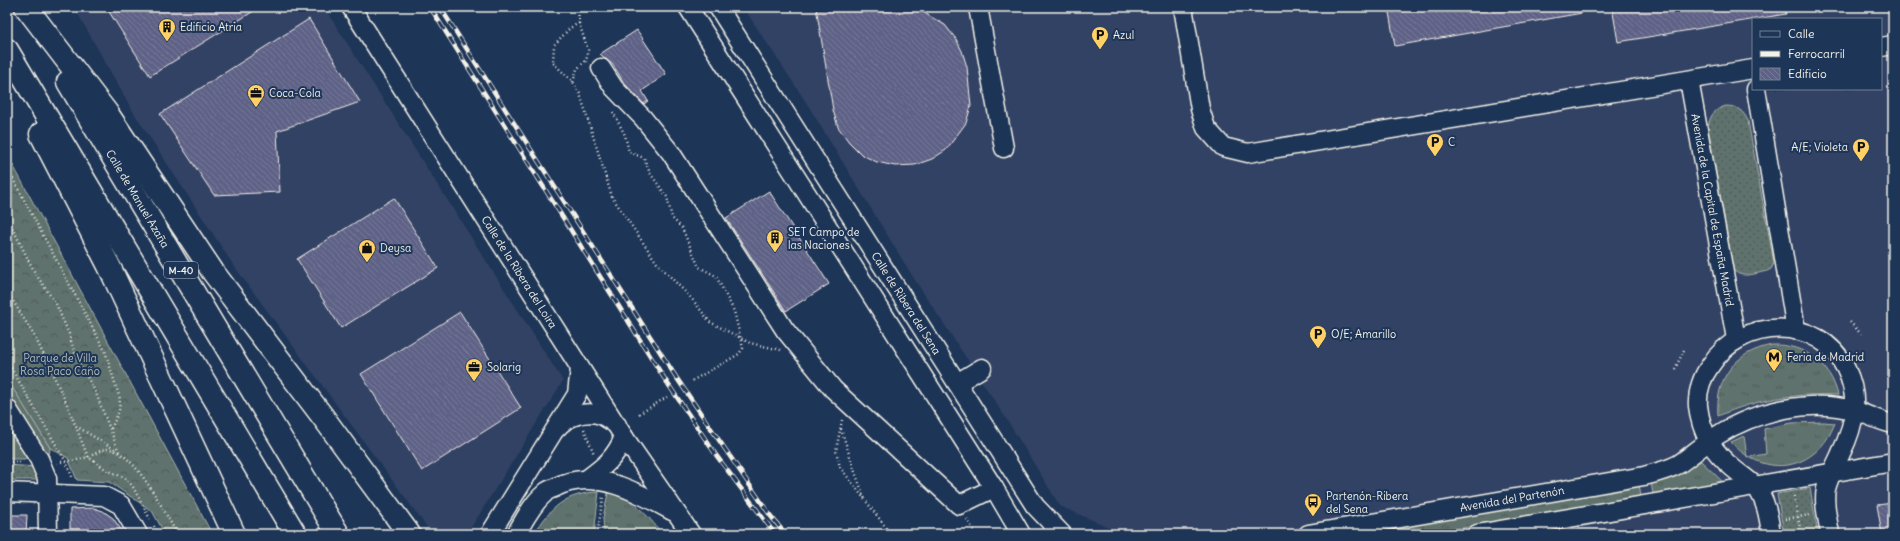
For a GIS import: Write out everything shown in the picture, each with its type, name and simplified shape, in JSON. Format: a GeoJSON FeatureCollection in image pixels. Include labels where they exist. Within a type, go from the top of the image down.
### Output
{"type":"FeatureCollection","features":[{"type":"Feature","properties":{"kind":"highway","name":"Calle de Manuel Azaña"},"geometry":{"type":"LineString","coordinates":[[25,7],[338,534]]}},
{"type":"Feature","properties":{"kind":"highway"},"geometry":{"type":"LineString","coordinates":[[25,7],[107,113],[213,272],[318,410],[409,534]]}},
{"type":"Feature","properties":{"kind":"highway"},"geometry":{"type":"LineString","coordinates":[[7,50],[295,534]]}},
{"type":"Feature","properties":{"kind":"highway"},"geometry":{"type":"LineString","coordinates":[[7,67],[109,266],[234,534]]}},
{"type":"Feature","properties":{"kind":"street","name":"Calle de la Ribera del Loira"},"geometry":{"type":"LineString","coordinates":[[351,7],[580,368],[691,534]]}},
{"type":"Feature","properties":{"kind":"street"},"geometry":{"type":"LineString","coordinates":[[688,7],[994,488],[1021,534]]}},
{"type":"Feature","properties":{"kind":"street","name":"Calle de Ribera del Sena"},"geometry":{"type":"LineString","coordinates":[[718,7],[1035,506],[1062,534]]}},
{"type":"Feature","properties":{"kind":"street"},"geometry":{"type":"LineString","coordinates":[[978,7],[1004,148]]}},
{"type":"Feature","properties":{"kind":"street"},"geometry":{"type":"LineString","coordinates":[[1183,7],[1200,109],[1206,128],[1223,147],[1248,153],[1752,70]]}},
{"type":"Feature","properties":{"kind":"street"},"geometry":{"type":"LineString","coordinates":[[1882,47],[1893,44]]}},
{"type":"Feature","properties":{"kind":"street"},"geometry":{"type":"LineString","coordinates":[[591,65],[643,118],[671,153],[785,330],[833,389],[959,506],[994,488]]}},
{"type":"Feature","properties":{"kind":"street","name":"Avenida de la Capital de España Madrid"},"geometry":{"type":"LineString","coordinates":[[1689,80],[1736,339]]}},
{"type":"Feature","properties":{"kind":"street"},"geometry":{"type":"LineString","coordinates":[[1756,90],[1796,330]]}},
{"type":"Feature","properties":{"kind":"street"},"geometry":{"type":"LineString","coordinates":[[1776,527],[1755,486],[1724,462],[1708,442],[1700,419],[1698,404],[1699,391],[1705,373],[1714,358],[1736,339],[1754,331],[1774,328],[1796,330],[1819,339],[1833,352],[1846,368],[1853,389],[1855,411],[1852,431],[1832,472],[1826,490],[1826,512],[1830,534]]}},
{"type":"Feature","properties":{"kind":"street"},"geometry":{"type":"LineString","coordinates":[[490,534],[577,394],[580,368]]}},
{"type":"Feature","properties":{"kind":"street"},"geometry":{"type":"LineString","coordinates":[[957,383],[982,368]]}},
{"type":"Feature","properties":{"kind":"street","name":"Avenida del Partenón"},"geometry":{"type":"LineString","coordinates":[[1308,534],[1644,476],[1665,470],[1678,464],[1708,442],[1738,423],[1779,411],[1816,407],[1839,408],[1855,411]]}},
{"type":"Feature","properties":{"kind":"street"},"geometry":{"type":"LineString","coordinates":[[1855,411],[1893,424]]}},
{"type":"Feature","properties":{"kind":"street"},"geometry":{"type":"LineString","coordinates":[[552,434],[562,423],[575,416],[588,413],[601,415],[621,431],[618,451],[611,460],[587,479]]}},
{"type":"Feature","properties":{"kind":"street"},"geometry":{"type":"LineString","coordinates":[[9,416],[39,458],[47,478],[48,534]]}},
{"type":"Feature","properties":{"kind":"street"},"geometry":{"type":"LineString","coordinates":[[1477,534],[1509,531],[1893,462]]}},
{"type":"Feature","properties":{"kind":"street"},"geometry":{"type":"LineString","coordinates":[[516,534],[544,493],[560,484],[587,479],[615,484],[635,491],[677,513]]}},
{"type":"Feature","properties":{"kind":"street"},"geometry":{"type":"LineString","coordinates":[[7,492],[104,496],[121,505],[138,534]]}},
{"type":"Feature","properties":{"kind":"path"},"geometry":{"type":"LineString","coordinates":[[573,82],[578,69],[591,65],[588,50],[579,23],[578,7]]}},
{"type":"Feature","properties":{"kind":"path"},"geometry":{"type":"LineString","coordinates":[[579,23],[570,28],[554,45],[553,63],[573,82],[580,94],[612,197],[657,263],[692,299],[710,322],[742,340],[777,349],[802,350]]}},
{"type":"Feature","properties":{"kind":"path"},"geometry":{"type":"LineString","coordinates":[[611,108],[625,135],[629,152],[644,158],[650,173],[667,197],[672,218],[682,228],[699,268],[716,276],[734,311],[743,348],[739,354],[690,382]]}},
{"type":"Feature","properties":{"kind":"path"},"geometry":{"type":"LineString","coordinates":[[7,168],[105,351],[120,399],[119,411],[110,429]]}},
{"type":"Feature","properties":{"kind":"path"},"geometry":{"type":"LineString","coordinates":[[7,217],[35,273],[56,304],[69,334],[76,357],[95,391],[119,452]]}},
{"type":"Feature","properties":{"kind":"path"},"geometry":{"type":"LineString","coordinates":[[7,291],[35,337],[76,425],[88,456],[107,470],[127,479],[133,487],[158,534]]}},
{"type":"Feature","properties":{"kind":"path"},"geometry":{"type":"LineString","coordinates":[[1850,322],[1861,334]]}},
{"type":"Feature","properties":{"kind":"path"},"geometry":{"type":"LineString","coordinates":[[1675,369],[1684,350]]}},
{"type":"Feature","properties":{"kind":"path"},"geometry":{"type":"LineString","coordinates":[[7,361],[66,462],[74,482]]}},
{"type":"Feature","properties":{"kind":"path"},"geometry":{"type":"LineString","coordinates":[[639,414],[667,397]]}},
{"type":"Feature","properties":{"kind":"path"},"geometry":{"type":"LineString","coordinates":[[842,398],[843,419],[836,451],[840,467],[891,534]]}},
{"type":"Feature","properties":{"kind":"path"},"geometry":{"type":"LineString","coordinates":[[76,425],[119,452],[141,474],[177,534]]}},
{"type":"Feature","properties":{"kind":"path"},"geometry":{"type":"LineString","coordinates":[[583,427],[595,456]]}},
{"type":"Feature","properties":{"kind":"path"},"geometry":{"type":"LineString","coordinates":[[841,428],[867,503]]}},
{"type":"Feature","properties":{"kind":"path"},"geometry":{"type":"LineString","coordinates":[[66,462],[88,456],[107,448],[119,452]]}},
{"type":"Feature","properties":{"kind":"path"},"geometry":{"type":"LineString","coordinates":[[600,534],[598,529],[603,496]]}},
{"type":"Feature","properties":{"kind":"path"},"geometry":{"type":"LineString","coordinates":[[1794,496],[1801,534]]}},
{"type":"Feature","properties":{"kind":"path"},"geometry":{"type":"LineString","coordinates":[[1776,527],[1798,516],[1815,514]]}},
{"type":"Feature","properties":{"kind":"shaded area"},"geometry":{"type":"Polygon","coordinates":[[[74,7],[324,7],[563,381],[467,534],[432,534],[234,266],[132,110],[74,7]]]}},
{"type":"Feature","properties":{"kind":"shaded area"},"geometry":{"type":"Polygon","coordinates":[[[743,7],[1893,7],[1893,534],[1124,534],[1060,506],[1007,420],[911,274],[804,99],[743,7]]]}},
{"type":"Feature","properties":{"kind":"green space"},"geometry":{"type":"Polygon","coordinates":[[[1726,106],[1734,107],[1740,110],[1748,121],[1774,263],[1771,269],[1767,271],[1749,275],[1740,274],[1733,269],[1708,127],[1710,119],[1714,113],[1726,106]]]}},
{"type":"Feature","properties":{"kind":"green space","name":"Parque de Villa Rosa Paco Caño"},"geometry":{"type":"Polygon","coordinates":[[[7,154],[212,534],[165,534],[152,511],[109,482],[77,480],[68,458],[50,448],[7,379],[7,154]]]}},
{"type":"Feature","properties":{"kind":"green space"},"geometry":{"type":"Polygon","coordinates":[[[1772,345],[1795,348],[1814,358],[1829,374],[1838,395],[1807,395],[1776,398],[1747,405],[1718,416],[1720,390],[1730,369],[1748,354],[1772,345]]]}},
{"type":"Feature","properties":{"kind":"green space"},"geometry":{"type":"Polygon","coordinates":[[[7,379],[50,448],[49,457],[46,459],[7,459],[7,379]]]}},
{"type":"Feature","properties":{"kind":"green space"},"geometry":{"type":"Polygon","coordinates":[[[1792,423],[1835,423],[1827,439],[1816,452],[1803,460],[1789,465],[1774,465],[1759,462],[1749,457],[1766,454],[1764,429],[1792,423]]]}},
{"type":"Feature","properties":{"kind":"green space"},"geometry":{"type":"Polygon","coordinates":[[[1744,436],[1747,455],[1744,454],[1731,442],[1744,436]]]}},
{"type":"Feature","properties":{"kind":"green space"},"geometry":{"type":"Polygon","coordinates":[[[1701,461],[1724,483],[1653,495],[1651,482],[1678,474],[1701,461]]]}},
{"type":"Feature","properties":{"kind":"green space"},"geometry":{"type":"Polygon","coordinates":[[[7,465],[37,467],[40,480],[7,480],[7,465]]]}},
{"type":"Feature","properties":{"kind":"green space"},"geometry":{"type":"Polygon","coordinates":[[[1639,484],[1641,497],[1429,534],[1351,534],[1639,484]]]}},
{"type":"Feature","properties":{"kind":"green space"},"geometry":{"type":"Polygon","coordinates":[[[1810,488],[1818,534],[1784,534],[1777,494],[1810,488]]]}},
{"type":"Feature","properties":{"kind":"green space"},"geometry":{"type":"Polygon","coordinates":[[[599,492],[594,534],[534,534],[540,524],[560,503],[577,495],[599,492]]]}},
{"type":"Feature","properties":{"kind":"green space"},"geometry":{"type":"Polygon","coordinates":[[[608,493],[624,498],[639,508],[662,534],[604,534],[603,518],[608,493]]]}},
{"type":"Feature","properties":{"kind":"building","name":"Edificio Atria"},"geometry":{"type":"Polygon","coordinates":[[[106,7],[260,7],[150,76],[106,7]]]}},
{"type":"Feature","properties":{"kind":"building"},"geometry":{"type":"Polygon","coordinates":[[[816,7],[877,7],[878,11],[902,8],[919,10],[945,25],[956,39],[962,51],[967,67],[971,106],[966,123],[946,150],[932,159],[915,165],[895,166],[877,162],[862,155],[849,142],[838,127],[833,110],[816,7]]]}},
{"type":"Feature","properties":{"kind":"building"},"geometry":{"type":"Polygon","coordinates":[[[1388,7],[1581,7],[1582,13],[1395,46],[1388,7]]]}},
{"type":"Feature","properties":{"kind":"building"},"geometry":{"type":"Polygon","coordinates":[[[1612,7],[1785,7],[1786,14],[1752,18],[1752,20],[1618,42],[1612,7]]]}},
{"type":"Feature","properties":{"kind":"building","name":"Coca-Cola"},"geometry":{"type":"Polygon","coordinates":[[[309,19],[360,102],[277,131],[280,192],[214,195],[160,114],[309,19]]]}},
{"type":"Feature","properties":{"kind":"building"},"geometry":{"type":"Polygon","coordinates":[[[637,30],[666,74],[642,91],[648,101],[644,104],[624,83],[613,65],[600,54],[637,30]]]}},
{"type":"Feature","properties":{"kind":"building","name":"SET Campo de las Naciones"},"geometry":{"type":"Polygon","coordinates":[[[769,191],[829,284],[786,311],[726,218],[769,191]]]}},
{"type":"Feature","properties":{"kind":"building","name":"Deysa"},"geometry":{"type":"Polygon","coordinates":[[[394,198],[438,268],[341,328],[297,259],[394,198]]]}},
{"type":"Feature","properties":{"kind":"building"},"geometry":{"type":"Polygon","coordinates":[[[460,312],[521,408],[422,471],[361,374],[460,312]]]}},
{"type":"Feature","properties":{"kind":"building"},"geometry":{"type":"Polygon","coordinates":[[[1893,503],[1893,534],[1882,534],[1877,505],[1893,503]]]}},
{"type":"Feature","properties":{"kind":"building"},"geometry":{"type":"Polygon","coordinates":[[[94,508],[103,511],[113,518],[124,534],[70,534],[70,509],[94,508]]]}},
{"type":"Feature","properties":{"kind":"building"},"geometry":{"type":"Polygon","coordinates":[[[7,515],[27,515],[26,534],[7,534],[7,515]]]}},
{"type":"Feature","properties":{"kind":"railway"},"geometry":{"type":"LineString","coordinates":[[430,7],[666,381],[716,455],[775,534]]}},
{"type":"Feature","properties":{"kind":"railway"},"geometry":{"type":"LineString","coordinates":[[440,7],[676,377],[770,515],[785,534]]}},
{"type":"Feature","properties":{"kind":"place","name":"Edificio Atria"},"geometry":{"type":"Point","coordinates":[167,42]}},
{"type":"Feature","properties":{"kind":"place","name":"Azul"},"geometry":{"type":"Point","coordinates":[1100,50]}},
{"type":"Feature","properties":{"kind":"place","name":"Coca-Cola"},"geometry":{"type":"Point","coordinates":[256,108]}},
{"type":"Feature","properties":{"kind":"place","name":"C"},"geometry":{"type":"Point","coordinates":[1435,157]}},
{"type":"Feature","properties":{"kind":"place","name":"A/E; Violeta"},"geometry":{"type":"Point","coordinates":[1861,162]}},
{"type":"Feature","properties":{"kind":"place","name":"SET Campo de las Naciones"},"geometry":{"type":"Point","coordinates":[775,253]}},
{"type":"Feature","properties":{"kind":"place","name":"Deysa"},"geometry":{"type":"Point","coordinates":[367,263]}},
{"type":"Feature","properties":{"kind":"place","name":"O/E; Amarillo"},"geometry":{"type":"Point","coordinates":[1318,349]}},
{"type":"Feature","properties":{"kind":"place","name":"Feria de Madrid"},"geometry":{"type":"Point","coordinates":[1774,372]}},
{"type":"Feature","properties":{"kind":"place","name":"Solarig"},"geometry":{"type":"Point","coordinates":[474,382]}},
{"type":"Feature","properties":{"kind":"place","name":"Partenón-Ribera del Sena"},"geometry":{"type":"Point","coordinates":[1313,517]}}]}
